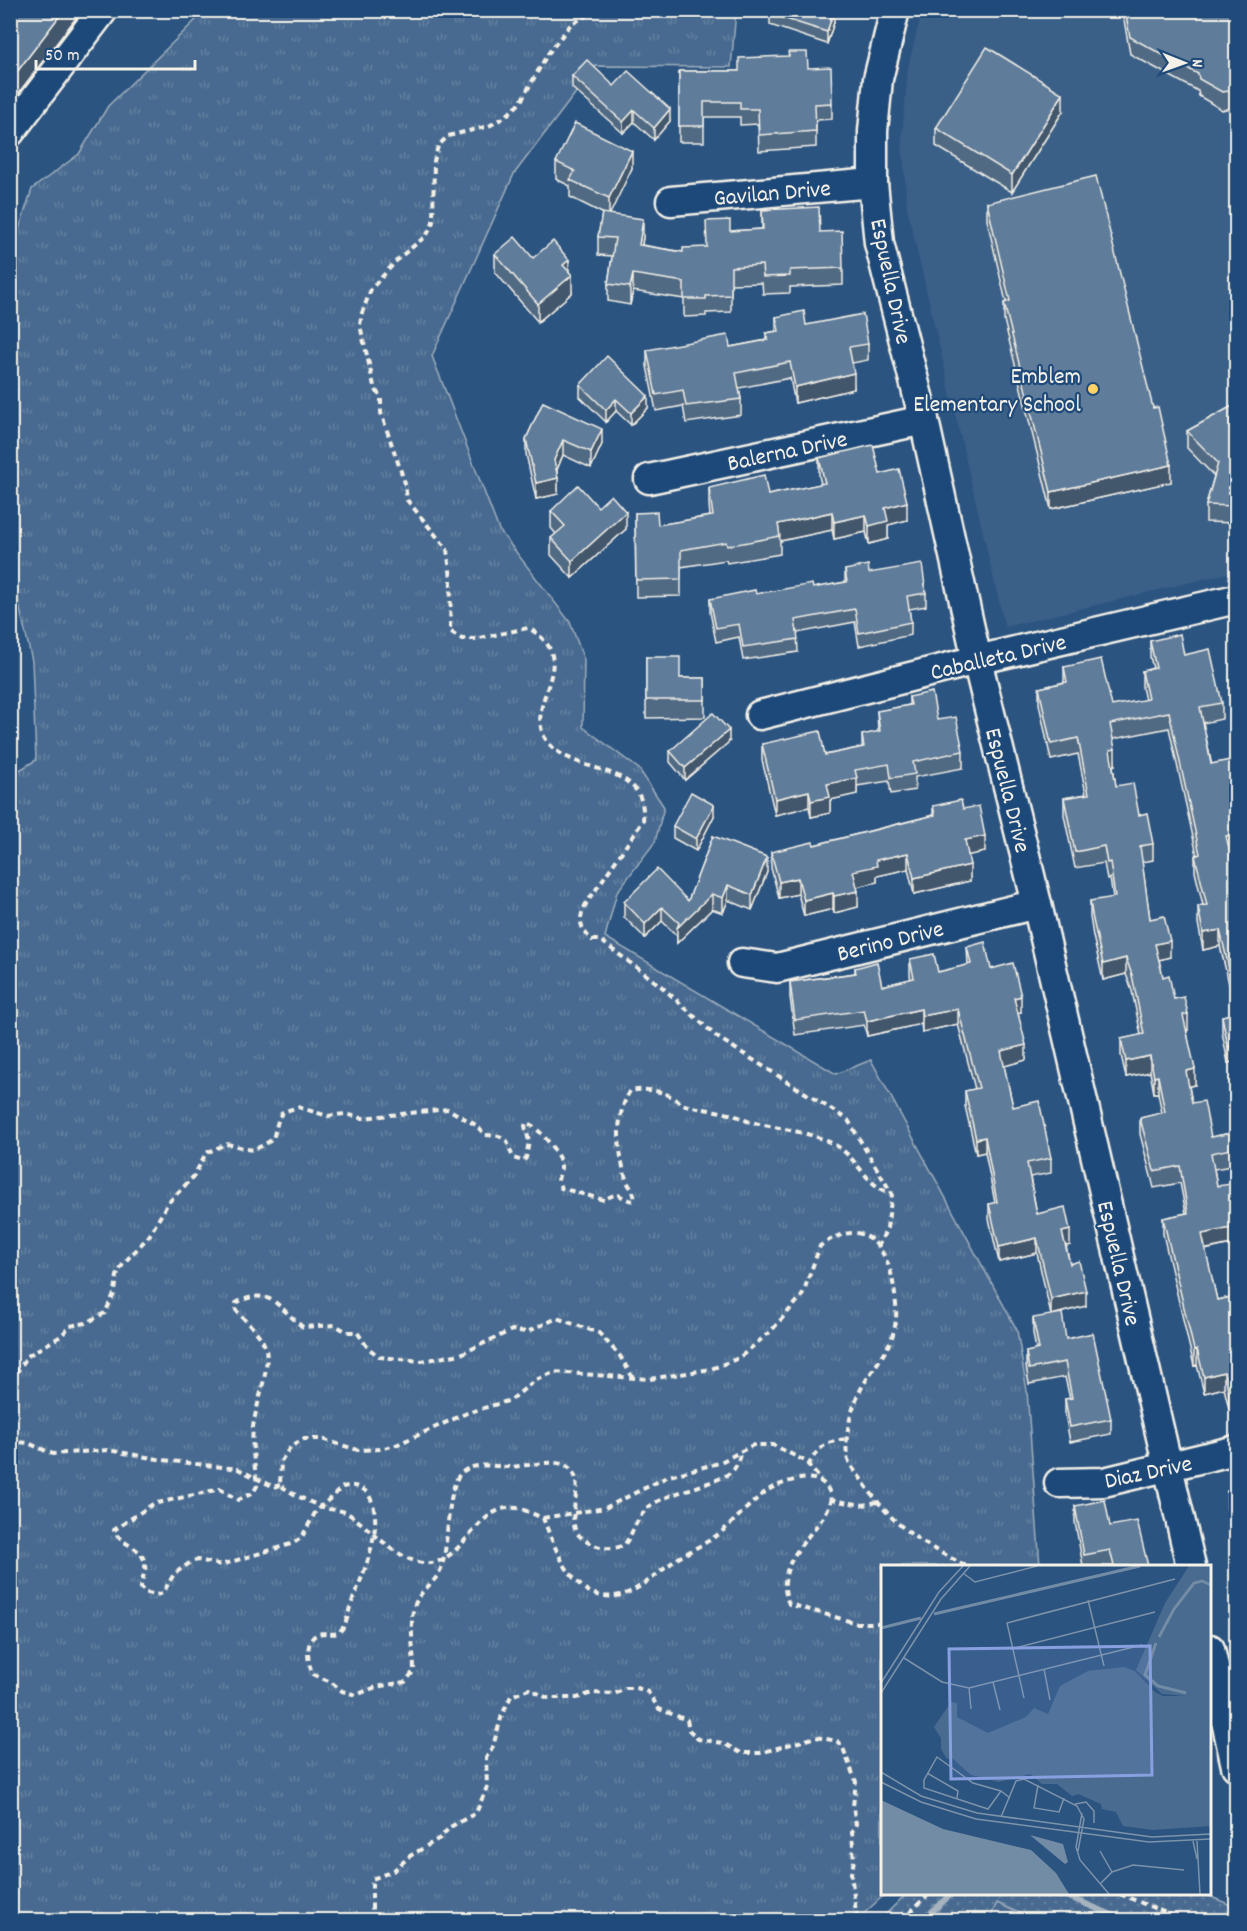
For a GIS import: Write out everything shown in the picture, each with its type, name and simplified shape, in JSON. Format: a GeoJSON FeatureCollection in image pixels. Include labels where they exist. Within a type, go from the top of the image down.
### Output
{"type":"FeatureCollection","features":[{"type":"Feature","properties":{"kind":"street"},"geometry":{"type":"LineString","coordinates":[[10,132],[103,10]]}},
{"type":"Feature","properties":{"kind":"street","name":"Espuella Drive"},"geometry":{"type":"LineString","coordinates":[[895,10],[878,79],[873,131],[873,183],[879,243],[924,420],[977,660],[1037,904],[1191,1565]]}},
{"type":"Feature","properties":{"kind":"street","name":"Gavilan Drive"},"geometry":{"type":"LineString","coordinates":[[671,201],[873,183]]}},
{"type":"Feature","properties":{"kind":"street","name":"Balerna Drive"},"geometry":{"type":"LineString","coordinates":[[650,479],[924,420]]}},
{"type":"Feature","properties":{"kind":"street","name":"Caballeta Drive"},"geometry":{"type":"LineString","coordinates":[[760,715],[977,660],[1236,599]]}},
{"type":"Feature","properties":{"kind":"street","name":"Berino Drive"},"geometry":{"type":"LineString","coordinates":[[742,963],[777,968],[1037,904]]}},
{"type":"Feature","properties":{"kind":"street","name":"Diaz Drive"},"geometry":{"type":"LineString","coordinates":[[1059,1483],[1104,1482],[1236,1450]]}},
{"type":"Feature","properties":{"kind":"street"},"geometry":{"type":"LineString","coordinates":[[1211,1658],[1236,1766]]}},
{"type":"Feature","properties":{"kind":"path"},"geometry":{"type":"LineString","coordinates":[[10,16],[14,10]]}},
{"type":"Feature","properties":{"kind":"path"},"geometry":{"type":"LineString","coordinates":[[598,10],[571,24],[547,56],[520,103],[505,117],[489,126],[448,136],[438,146],[434,161],[433,222],[427,236],[399,258],[371,289],[360,326],[374,386],[381,399],[381,413],[405,483],[407,500],[447,549],[451,578],[450,631],[462,639],[476,639],[528,628],[542,635],[551,650],[554,672],[541,709],[539,729],[549,744],[582,765],[620,776],[635,786],[644,806],[643,821],[579,916],[580,926],[592,940],[600,940],[661,986],[717,1037],[848,1120],[892,1194],[887,1228],[878,1247]]}},
{"type":"Feature","properties":{"kind":"path"},"geometry":{"type":"LineString","coordinates":[[10,1382],[28,1356],[62,1336],[70,1326],[86,1323],[105,1313],[115,1292],[117,1276],[123,1264],[149,1236],[168,1203],[194,1176],[206,1153],[226,1144],[240,1149],[258,1149],[273,1139],[279,1117],[283,1112],[298,1107],[328,1116],[345,1113],[362,1118],[448,1109],[476,1125],[485,1135],[499,1136],[507,1141],[513,1158],[523,1161],[526,1158],[529,1141],[525,1126],[526,1123],[532,1123],[547,1138],[559,1159],[562,1166],[558,1181],[561,1188],[604,1200],[614,1194],[620,1194],[634,1201],[633,1191],[627,1183],[624,1169],[619,1120],[630,1090],[654,1090],[686,1106],[703,1107],[724,1115],[737,1114],[747,1121],[822,1139],[841,1149],[881,1191],[892,1194]]}},
{"type":"Feature","properties":{"kind":"path"},"geometry":{"type":"LineString","coordinates":[[280,1485],[281,1461],[291,1446],[304,1439],[321,1439],[358,1450],[380,1449],[396,1445],[467,1413],[503,1403],[534,1381],[554,1372],[650,1379],[711,1369],[739,1358],[770,1332],[802,1296],[820,1246],[839,1235],[861,1233],[878,1247],[890,1267],[896,1299],[895,1327],[886,1351],[863,1384],[847,1439],[847,1459],[889,1518],[916,1540],[966,1565]]}},
{"type":"Feature","properties":{"kind":"path"},"geometry":{"type":"LineString","coordinates":[[633,1378],[620,1356],[599,1333],[569,1320],[557,1318],[527,1332],[512,1330],[461,1354],[422,1361],[380,1357],[369,1348],[357,1332],[347,1332],[336,1325],[303,1327],[275,1300],[265,1296],[245,1299],[236,1303],[236,1310],[259,1335],[266,1349],[267,1370],[261,1384],[253,1427],[252,1456],[257,1486],[245,1498],[237,1500],[220,1489],[153,1504],[116,1526],[116,1534],[139,1550],[146,1568],[141,1582],[144,1592],[156,1595],[163,1593],[174,1574],[191,1562],[198,1560],[221,1565],[272,1548],[294,1544],[302,1537],[322,1506],[343,1487],[358,1486],[365,1490],[374,1507],[373,1533],[363,1578],[346,1622],[338,1633],[318,1634],[313,1638],[308,1652],[309,1669],[314,1675],[331,1682],[348,1694],[356,1695],[376,1687],[398,1684],[411,1676],[414,1671],[414,1608],[422,1594],[438,1579],[444,1557],[454,1486],[459,1475],[474,1467],[563,1464],[574,1473],[576,1480],[573,1526],[581,1538],[607,1548],[620,1548],[629,1538],[644,1511],[684,1489],[729,1474],[736,1466],[741,1451]]}},
{"type":"Feature","properties":{"kind":"path"},"geometry":{"type":"LineString","coordinates":[[808,1466],[816,1452],[826,1443],[847,1439]]}},
{"type":"Feature","properties":{"kind":"path"},"geometry":{"type":"LineString","coordinates":[[10,1441],[28,1443],[53,1454],[121,1451],[163,1461],[238,1469],[274,1487],[280,1485]]}},
{"type":"Feature","properties":{"kind":"path"},"geometry":{"type":"LineString","coordinates":[[280,1485],[296,1496],[344,1512],[373,1533],[377,1540],[405,1557],[425,1563],[444,1557],[483,1521],[499,1511],[517,1508],[543,1518],[606,1508],[669,1476],[719,1463],[753,1445],[773,1445],[808,1466],[825,1485],[830,1500],[826,1517],[789,1561],[784,1581],[784,1593],[789,1604],[856,1623],[881,1623]]}},
{"type":"Feature","properties":{"kind":"path"},"geometry":{"type":"LineString","coordinates":[[543,1518],[567,1569],[588,1591],[603,1597],[623,1595],[720,1533],[774,1486],[804,1478],[817,1479],[825,1485]]}},
{"type":"Feature","properties":{"kind":"path"},"geometry":{"type":"LineString","coordinates":[[830,1500],[864,1505],[877,1502]]}},
{"type":"Feature","properties":{"kind":"path"},"geometry":{"type":"LineString","coordinates":[[372,1920],[372,1879],[393,1871],[410,1856],[440,1838],[450,1827],[476,1813],[487,1787],[486,1758],[493,1746],[502,1715],[512,1696],[529,1689],[548,1698],[577,1698],[592,1693],[615,1694],[626,1688],[637,1688],[648,1692],[659,1709],[687,1720],[689,1730],[698,1739],[723,1743],[741,1753],[760,1753],[816,1737],[837,1742],[843,1748],[856,1782],[853,1806],[856,1824],[852,1832],[854,1861],[851,1873],[857,1920]]}},
{"type":"Feature","properties":{"kind":"path"},"geometry":{"type":"LineString","coordinates":[[902,1920],[927,1895]]}},
{"type":"Feature","properties":{"kind":"path"},"geometry":{"type":"LineString","coordinates":[[1125,1895],[1183,1920]]}},
{"type":"Feature","properties":{"kind":"shaded area","name":"Emblem Elementary School"},"geometry":{"type":"Polygon","coordinates":[[[922,11],[1236,11],[1236,571],[1005,627],[907,207],[902,138],[908,68],[922,11]]]}},
{"type":"Feature","properties":{"kind":"green space"},"geometry":{"type":"Polygon","coordinates":[[[205,11],[736,11],[731,67],[596,66],[514,174],[432,356],[499,530],[570,622],[584,660],[583,727],[639,769],[664,807],[655,842],[617,892],[605,937],[836,1074],[871,1060],[1017,1330],[1027,1391],[1040,1565],[881,1565],[881,1895],[884,1895],[857,1920],[11,1920],[10,776],[36,760],[32,661],[10,566],[10,257],[32,189],[79,154],[108,106],[205,11]]]}},
{"type":"Feature","properties":{"kind":"green space"},"geometry":{"type":"Polygon","coordinates":[[[905,1895],[1206,1895],[1236,1907],[1236,1920],[880,1920],[905,1895]]]}},
{"type":"Feature","properties":{"kind":"green space"},"geometry":{"type":"Polygon","coordinates":[[[997,1903],[1034,1920],[989,1920],[997,1903]]]}},
{"type":"Feature","properties":{"kind":"building"},"geometry":{"type":"Polygon","coordinates":[[[18,10],[64,10],[10,81],[10,20],[18,10]]]}},
{"type":"Feature","properties":{"kind":"building"},"geometry":{"type":"Polygon","coordinates":[[[771,10],[834,10],[827,32],[770,14],[771,10]]]}},
{"type":"Feature","properties":{"kind":"building"},"geometry":{"type":"Polygon","coordinates":[[[1125,10],[1236,10],[1236,90],[1222,92],[1199,79],[1198,74],[1130,37],[1125,10]]]}},
{"type":"Feature","properties":{"kind":"building"},"geometry":{"type":"Polygon","coordinates":[[[987,47],[1063,94],[1012,175],[936,128],[987,47]]]}},
{"type":"Feature","properties":{"kind":"building"},"geometry":{"type":"Polygon","coordinates":[[[788,52],[807,52],[808,68],[831,67],[832,103],[815,104],[816,131],[759,135],[758,109],[740,109],[740,102],[704,102],[704,126],[679,126],[679,71],[739,71],[739,58],[789,56],[788,52]]]}},
{"type":"Feature","properties":{"kind":"building"},"geometry":{"type":"Polygon","coordinates":[[[587,60],[614,86],[628,71],[670,109],[654,128],[634,110],[623,122],[572,76],[587,60]]]}},
{"type":"Feature","properties":{"kind":"building"},"geometry":{"type":"Polygon","coordinates":[[[575,123],[632,151],[609,198],[570,180],[575,171],[556,162],[575,123]]]}},
{"type":"Feature","properties":{"kind":"building"},"geometry":{"type":"Polygon","coordinates":[[[1096,176],[1153,408],[1158,407],[1171,465],[1051,492],[1004,303],[1010,301],[987,203],[1096,176]]]}},
{"type":"Feature","properties":{"kind":"building"},"geometry":{"type":"Polygon","coordinates":[[[819,207],[820,232],[842,231],[843,268],[790,270],[790,276],[763,277],[762,265],[731,267],[731,295],[706,296],[706,299],[684,299],[684,282],[633,274],[630,287],[608,284],[615,238],[598,237],[602,213],[643,219],[639,245],[683,252],[683,248],[707,247],[706,221],[730,220],[730,231],[763,229],[762,210],[819,207]]]}},
{"type":"Feature","properties":{"kind":"building"},"geometry":{"type":"Polygon","coordinates":[[[515,237],[533,258],[553,241],[569,260],[563,265],[572,275],[538,304],[495,254],[515,237]]]}},
{"type":"Feature","properties":{"kind":"building"},"geometry":{"type":"Polygon","coordinates":[[[804,311],[806,325],[863,314],[868,344],[849,347],[854,373],[795,387],[790,362],[736,373],[741,399],[686,406],[683,390],[656,395],[647,350],[728,335],[730,347],[768,340],[766,333],[779,331],[776,317],[804,311]]]}},
{"type":"Feature","properties":{"kind":"building"},"geometry":{"type":"Polygon","coordinates":[[[607,356],[648,396],[631,413],[616,399],[606,410],[580,385],[607,356]]]}},
{"type":"Feature","properties":{"kind":"building"},"geometry":{"type":"Polygon","coordinates":[[[543,402],[602,429],[591,452],[563,440],[554,460],[558,478],[536,483],[526,439],[543,402]]]}},
{"type":"Feature","properties":{"kind":"building"},"geometry":{"type":"Polygon","coordinates":[[[1236,404],[1236,506],[1206,505],[1218,463],[1187,431],[1236,404]]]}},
{"type":"Feature","properties":{"kind":"building"},"geometry":{"type":"Polygon","coordinates":[[[873,445],[880,474],[899,469],[907,502],[885,508],[888,521],[869,526],[866,515],[834,522],[832,512],[778,524],[780,536],[727,546],[726,542],[681,550],[681,579],[636,580],[635,513],[657,512],[658,525],[713,516],[709,488],[764,475],[768,495],[825,483],[819,458],[873,445]]]}},
{"type":"Feature","properties":{"kind":"building"},"geometry":{"type":"Polygon","coordinates":[[[578,485],[598,507],[611,495],[626,512],[572,561],[551,538],[565,526],[551,511],[578,485]]]}},
{"type":"Feature","properties":{"kind":"building"},"geometry":{"type":"Polygon","coordinates":[[[922,564],[926,593],[907,596],[911,622],[859,633],[855,609],[795,620],[798,639],[743,647],[739,624],[716,628],[710,599],[755,590],[756,594],[812,584],[813,588],[847,582],[845,570],[868,565],[869,573],[922,564]]]}},
{"type":"Feature","properties":{"kind":"building"},"geometry":{"type":"Polygon","coordinates":[[[1180,634],[1184,655],[1210,649],[1222,703],[1200,707],[1211,764],[1235,759],[1236,765],[1236,833],[1226,836],[1234,868],[1236,868],[1236,998],[1220,930],[1203,933],[1198,906],[1207,905],[1195,856],[1200,854],[1169,712],[1110,724],[1115,749],[1110,750],[1116,786],[1133,783],[1139,815],[1147,813],[1153,844],[1140,846],[1150,919],[1164,916],[1170,941],[1155,944],[1163,977],[1169,975],[1174,999],[1184,997],[1188,1014],[1183,1015],[1195,1069],[1186,1071],[1192,1103],[1204,1101],[1211,1137],[1236,1132],[1236,1148],[1211,1153],[1217,1186],[1231,1184],[1236,1211],[1236,1227],[1202,1234],[1217,1300],[1236,1296],[1236,1391],[1229,1393],[1224,1372],[1204,1377],[1197,1349],[1194,1350],[1163,1218],[1188,1213],[1180,1166],[1154,1171],[1140,1118],[1165,1112],[1158,1076],[1154,1077],[1150,1056],[1126,1061],[1121,1039],[1144,1034],[1132,975],[1126,958],[1103,964],[1093,920],[1090,901],[1115,897],[1110,862],[1107,863],[1104,846],[1075,852],[1064,798],[1089,794],[1078,738],[1051,744],[1039,688],[1067,682],[1064,667],[1101,659],[1112,706],[1148,699],[1142,671],[1156,668],[1150,641],[1180,634]]]}},
{"type":"Feature","properties":{"kind":"building"},"geometry":{"type":"Polygon","coordinates":[[[646,657],[680,657],[680,678],[705,678],[705,700],[646,700],[646,657]]]}},
{"type":"Feature","properties":{"kind":"building"},"geometry":{"type":"Polygon","coordinates":[[[932,692],[937,720],[956,717],[963,751],[913,762],[915,774],[891,778],[889,764],[855,770],[857,778],[827,784],[830,797],[811,801],[809,791],[775,799],[762,744],[820,731],[825,755],[864,747],[862,735],[880,731],[877,711],[911,705],[909,697],[932,692]]]}},
{"type":"Feature","properties":{"kind":"building"},"geometry":{"type":"Polygon","coordinates":[[[713,713],[729,730],[685,768],[670,751],[713,713]]]}},
{"type":"Feature","properties":{"kind":"building"},"geometry":{"type":"Polygon","coordinates":[[[691,792],[714,805],[696,839],[673,826],[691,792]]]}},
{"type":"Feature","properties":{"kind":"building"},"geometry":{"type":"Polygon","coordinates":[[[961,800],[963,809],[979,806],[985,836],[965,840],[970,865],[914,878],[908,853],[876,860],[877,866],[853,871],[858,891],[834,896],[833,893],[804,900],[798,878],[779,882],[771,852],[813,842],[814,845],[935,815],[933,806],[961,800]]]}},
{"type":"Feature","properties":{"kind":"building"},"geometry":{"type":"Polygon","coordinates":[[[713,836],[767,857],[752,895],[728,885],[723,898],[712,894],[677,928],[679,923],[662,907],[645,924],[624,902],[657,869],[688,901],[713,836]]]}},
{"type":"Feature","properties":{"kind":"building"},"geometry":{"type":"Polygon","coordinates":[[[985,942],[991,969],[1013,963],[1021,996],[1014,998],[1026,1045],[1001,1051],[1013,1107],[1039,1101],[1051,1158],[1027,1163],[1037,1214],[1065,1207],[1070,1230],[1062,1232],[1070,1264],[1079,1261],[1086,1291],[1051,1299],[1037,1238],[999,1247],[989,1204],[997,1202],[985,1137],[976,1139],[965,1091],[979,1088],[958,1009],[922,1016],[921,1009],[867,1021],[864,1010],[795,1020],[790,982],[856,973],[855,968],[877,962],[882,986],[914,978],[910,959],[934,954],[938,972],[971,964],[967,947],[985,942]]]}},
{"type":"Feature","properties":{"kind":"building"},"geometry":{"type":"Polygon","coordinates":[[[1236,1013],[1236,1045],[1228,1047],[1222,1016],[1236,1013]]]}},
{"type":"Feature","properties":{"kind":"building"},"geometry":{"type":"Polygon","coordinates":[[[1062,1313],[1066,1339],[1093,1333],[1111,1419],[1070,1427],[1065,1399],[1072,1398],[1065,1362],[1029,1369],[1026,1352],[1039,1349],[1033,1318],[1062,1313]]]}},
{"type":"Feature","properties":{"kind":"building"},"geometry":{"type":"Polygon","coordinates":[[[1236,1489],[1236,1528],[1227,1491],[1236,1489]]]}},
{"type":"Feature","properties":{"kind":"building"},"geometry":{"type":"Polygon","coordinates":[[[1105,1500],[1110,1526],[1137,1521],[1148,1565],[1114,1565],[1110,1550],[1084,1555],[1075,1506],[1105,1500]]]}},
{"type":"Feature","properties":{"kind":"waterway"},"geometry":{"type":"LineString","coordinates":[[923,1920],[950,1895]]}},
{"type":"Feature","properties":{"kind":"waterway"},"geometry":{"type":"LineString","coordinates":[[1064,1895],[1124,1920]]}},
{"type":"Feature","properties":{"kind":"place","name":"Emblem Elementary School"},"geometry":{"type":"Point","coordinates":[1093,389]}}]}
